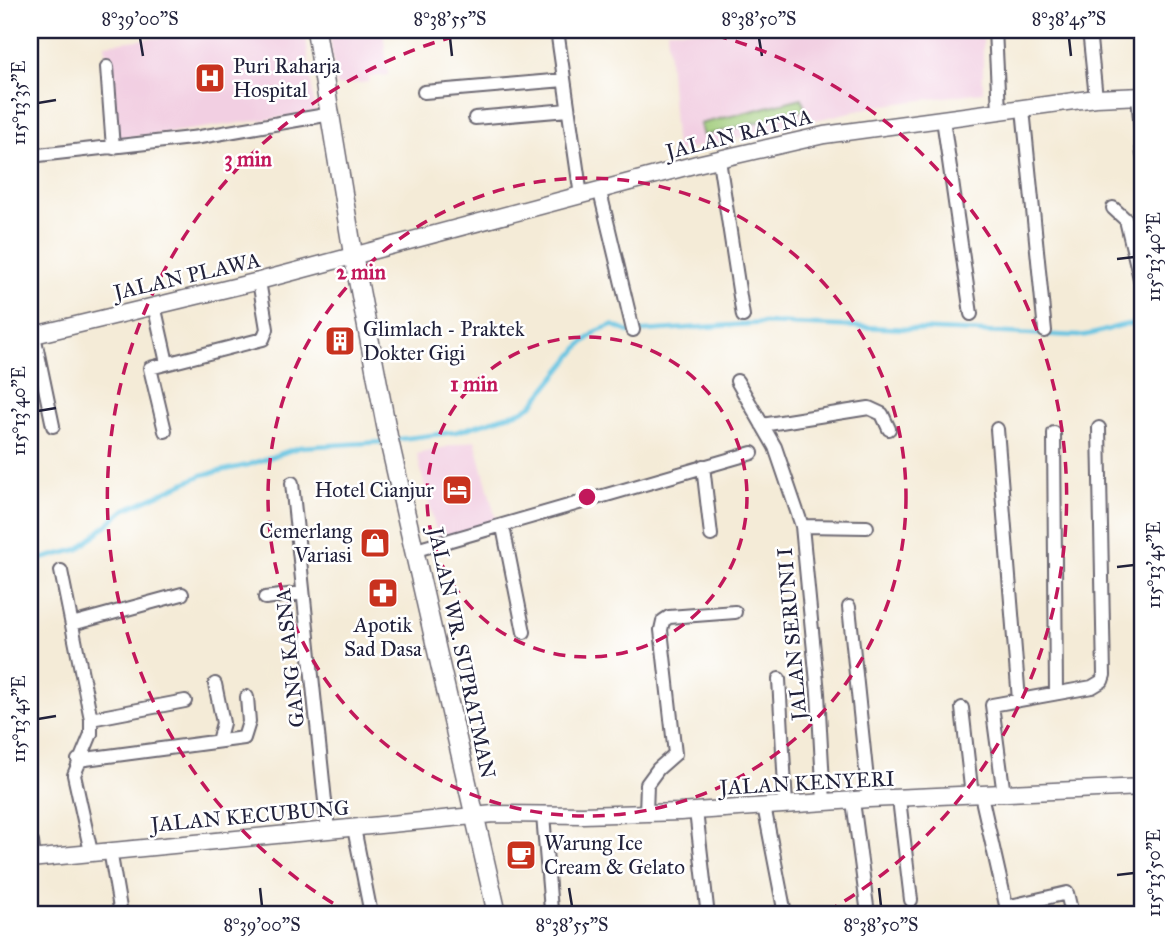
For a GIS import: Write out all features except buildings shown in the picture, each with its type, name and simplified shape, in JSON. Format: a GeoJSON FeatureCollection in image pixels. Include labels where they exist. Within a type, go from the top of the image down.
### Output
{"type":"FeatureCollection","features":[{"type":"Feature","properties":{"kind":"main road","name":"JALAN WR. SUPRATMAN"},"geometry":{"type":"LineString","coordinates":[[316,30],[353,254],[388,436],[497,914]]}},
{"type":"Feature","properties":{"kind":"street"},"geometry":{"type":"LineString","coordinates":[[557,30],[581,196]]}},
{"type":"Feature","properties":{"kind":"street"},"geometry":{"type":"LineString","coordinates":[[995,30],[999,111]]}},
{"type":"Feature","properties":{"kind":"street"},"geometry":{"type":"LineString","coordinates":[[1089,30],[1096,98]]}},
{"type":"Feature","properties":{"kind":"street"},"geometry":{"type":"LineString","coordinates":[[107,67],[113,148]]}},
{"type":"Feature","properties":{"kind":"street"},"geometry":{"type":"LineString","coordinates":[[424,92],[564,80]]}},
{"type":"Feature","properties":{"kind":"street"},"geometry":{"type":"LineString","coordinates":[[1141,96],[1143,155]]}},
{"type":"Feature","properties":{"kind":"street","name":"JALAN RATNA"},"geometry":{"type":"LineString","coordinates":[[353,254],[827,134],[1096,98],[1141,96]]}},
{"type":"Feature","properties":{"kind":"street"},"geometry":{"type":"LineString","coordinates":[[1023,109],[1045,331]]}},
{"type":"Feature","properties":{"kind":"street"},"geometry":{"type":"LineString","coordinates":[[475,118],[568,110]]}},
{"type":"Feature","properties":{"kind":"street"},"geometry":{"type":"LineString","coordinates":[[30,156],[113,148],[331,114]]}},
{"type":"Feature","properties":{"kind":"street"},"geometry":{"type":"LineString","coordinates":[[943,119],[971,314]]}},
{"type":"Feature","properties":{"kind":"street"},"geometry":{"type":"LineString","coordinates":[[719,160],[743,316]]}},
{"type":"Feature","properties":{"kind":"street"},"geometry":{"type":"LineString","coordinates":[[600,192],[633,330]]}},
{"type":"Feature","properties":{"kind":"street"},"geometry":{"type":"LineString","coordinates":[[1113,208],[1126,220],[1143,291]]}},
{"type":"Feature","properties":{"kind":"street","name":"JALAN PLAWA"},"geometry":{"type":"LineString","coordinates":[[32,336],[259,281],[353,254]]}},
{"type":"Feature","properties":{"kind":"street"},"geometry":{"type":"LineString","coordinates":[[165,431],[150,368],[264,339],[267,329],[259,281]]}},
{"type":"Feature","properties":{"kind":"street"},"geometry":{"type":"LineString","coordinates":[[154,305],[167,363]]}},
{"type":"Feature","properties":{"kind":"street"},"geometry":{"type":"LineString","coordinates":[[32,336],[52,426]]}},
{"type":"Feature","properties":{"kind":"street"},"geometry":{"type":"LineString","coordinates":[[737,381],[789,479],[802,526]]}},
{"type":"Feature","properties":{"kind":"street"},"geometry":{"type":"LineString","coordinates":[[762,425],[869,408],[881,414],[888,429]]}},
{"type":"Feature","properties":{"kind":"street"},"geometry":{"type":"LineString","coordinates":[[1004,795],[992,705],[1098,685],[1104,675],[1099,428]]}},
{"type":"Feature","properties":{"kind":"street"},"geometry":{"type":"LineString","coordinates":[[997,429],[1019,700]]}},
{"type":"Feature","properties":{"kind":"street"},"geometry":{"type":"LineString","coordinates":[[1054,433],[1056,693]]}},
{"type":"Feature","properties":{"kind":"street"},"geometry":{"type":"LineString","coordinates":[[416,550],[752,453]]}},
{"type":"Feature","properties":{"kind":"street"},"geometry":{"type":"LineString","coordinates":[[703,467],[711,535]]}},
{"type":"Feature","properties":{"kind":"street","name":"GANG KASNA"},"geometry":{"type":"LineString","coordinates":[[292,483],[328,830]]}},
{"type":"Feature","properties":{"kind":"street","name":"JALAN SERUNI I"},"geometry":{"type":"LineString","coordinates":[[824,802],[818,694],[802,526],[867,527]]}},
{"type":"Feature","properties":{"kind":"street"},"geometry":{"type":"LineString","coordinates":[[503,527],[524,632]]}},
{"type":"Feature","properties":{"kind":"street"},"geometry":{"type":"LineString","coordinates":[[61,571],[91,719],[91,734],[74,775],[91,852]]}},
{"type":"Feature","properties":{"kind":"street"},"geometry":{"type":"LineString","coordinates":[[265,598],[303,593]]}},
{"type":"Feature","properties":{"kind":"street"},"geometry":{"type":"LineString","coordinates":[[72,624],[182,594]]}},
{"type":"Feature","properties":{"kind":"street"},"geometry":{"type":"LineString","coordinates":[[849,607],[868,914]]}},
{"type":"Feature","properties":{"kind":"street"},"geometry":{"type":"LineString","coordinates":[[646,813],[647,785],[658,769],[675,754],[662,624],[669,617],[735,612]]}},
{"type":"Feature","properties":{"kind":"street"},"geometry":{"type":"LineString","coordinates":[[779,679],[786,805]]}},
{"type":"Feature","properties":{"kind":"street"},"geometry":{"type":"LineString","coordinates":[[215,684],[223,723],[218,741]]}},
{"type":"Feature","properties":{"kind":"street"},"geometry":{"type":"LineString","coordinates":[[78,760],[244,738],[249,722],[247,697]]}},
{"type":"Feature","properties":{"kind":"street"},"geometry":{"type":"LineString","coordinates":[[91,719],[186,701]]}},
{"type":"Feature","properties":{"kind":"street"},"geometry":{"type":"LineString","coordinates":[[962,708],[969,770],[1007,911],[1067,893],[1072,914]]}},
{"type":"Feature","properties":{"kind":"street","name":"JALAN KENYERI"},"geometry":{"type":"LineString","coordinates":[[474,817],[696,811],[861,800],[1143,787]]}},
{"type":"Feature","properties":{"kind":"street"},"geometry":{"type":"LineString","coordinates":[[899,799],[911,900]]}},
{"type":"Feature","properties":{"kind":"street"},"geometry":{"type":"LineString","coordinates":[[764,806],[785,914]]}},
{"type":"Feature","properties":{"kind":"street"},"geometry":{"type":"LineString","coordinates":[[696,811],[708,908]]}},
{"type":"Feature","properties":{"kind":"street"},"geometry":{"type":"LineString","coordinates":[[542,815],[551,910]]}},
{"type":"Feature","properties":{"kind":"street","name":"JALAN KECUBUNG"},"geometry":{"type":"LineString","coordinates":[[31,853],[91,852],[474,817]]}},
{"type":"Feature","properties":{"kind":"street"},"geometry":{"type":"LineString","coordinates":[[354,828],[371,914]]}},
{"type":"Feature","properties":{"kind":"street"},"geometry":{"type":"LineString","coordinates":[[110,850],[121,914]]}},
{"type":"Feature","properties":{"kind":"shaded area","name":"Puri Raharja Hospital"},"geometry":{"type":"Polygon","coordinates":[[[221,30],[305,30],[315,113],[114,140],[105,44],[221,30]]]}},
{"type":"Feature","properties":{"kind":"shaded area","name":"Puri Raharja Hospital"},"geometry":{"type":"Polygon","coordinates":[[[329,30],[383,30],[388,75],[369,77],[369,82],[336,86],[329,30]]]}},
{"type":"Feature","properties":{"kind":"shaded area"},"geometry":{"type":"Polygon","coordinates":[[[667,30],[983,30],[983,92],[877,106],[676,152],[667,30]]]}},
{"type":"Feature","properties":{"kind":"shaded area","name":"Hotel Cianjur"},"geometry":{"type":"Polygon","coordinates":[[[475,440],[497,523],[438,540],[417,454],[475,440]]]}},
{"type":"Feature","properties":{"kind":"green space"},"geometry":{"type":"Polygon","coordinates":[[[802,98],[805,110],[703,136],[700,124],[802,98]]]}},
{"type":"Feature","properties":{"kind":"waterway"},"geometry":{"type":"LineString","coordinates":[[392,440],[456,432],[522,411],[533,404],[580,346],[597,331],[612,325],[629,332],[765,323],[1079,336],[1127,324],[1143,323]]}},
{"type":"Feature","properties":{"kind":"waterway"},"geometry":{"type":"LineString","coordinates":[[30,553],[41,559],[79,549],[124,510],[202,475],[248,465],[300,447],[383,442]]}},
{"type":"Feature","properties":{"kind":"place","name":"Puri Raharja Hospital"},"geometry":{"type":"Point","coordinates":[210,78]}},
{"type":"Feature","properties":{"kind":"place","name":"Glimlach - Praktek Dokter Gigi"},"geometry":{"type":"Point","coordinates":[340,341]}},
{"type":"Feature","properties":{"kind":"place","name":"Hotel Cianjur"},"geometry":{"type":"Point","coordinates":[457,490]}},
{"type":"Feature","properties":{"kind":"place","name":"Cemerlang Variasi"},"geometry":{"type":"Point","coordinates":[375,543]}},
{"type":"Feature","properties":{"kind":"place","name":"Apotik Sad Dasa"},"geometry":{"type":"Point","coordinates":[383,593]}},
{"type":"Feature","properties":{"kind":"place","name":"Warung Ice Cream & Gelato"},"geometry":{"type":"Point","coordinates":[521,855]}}]}
